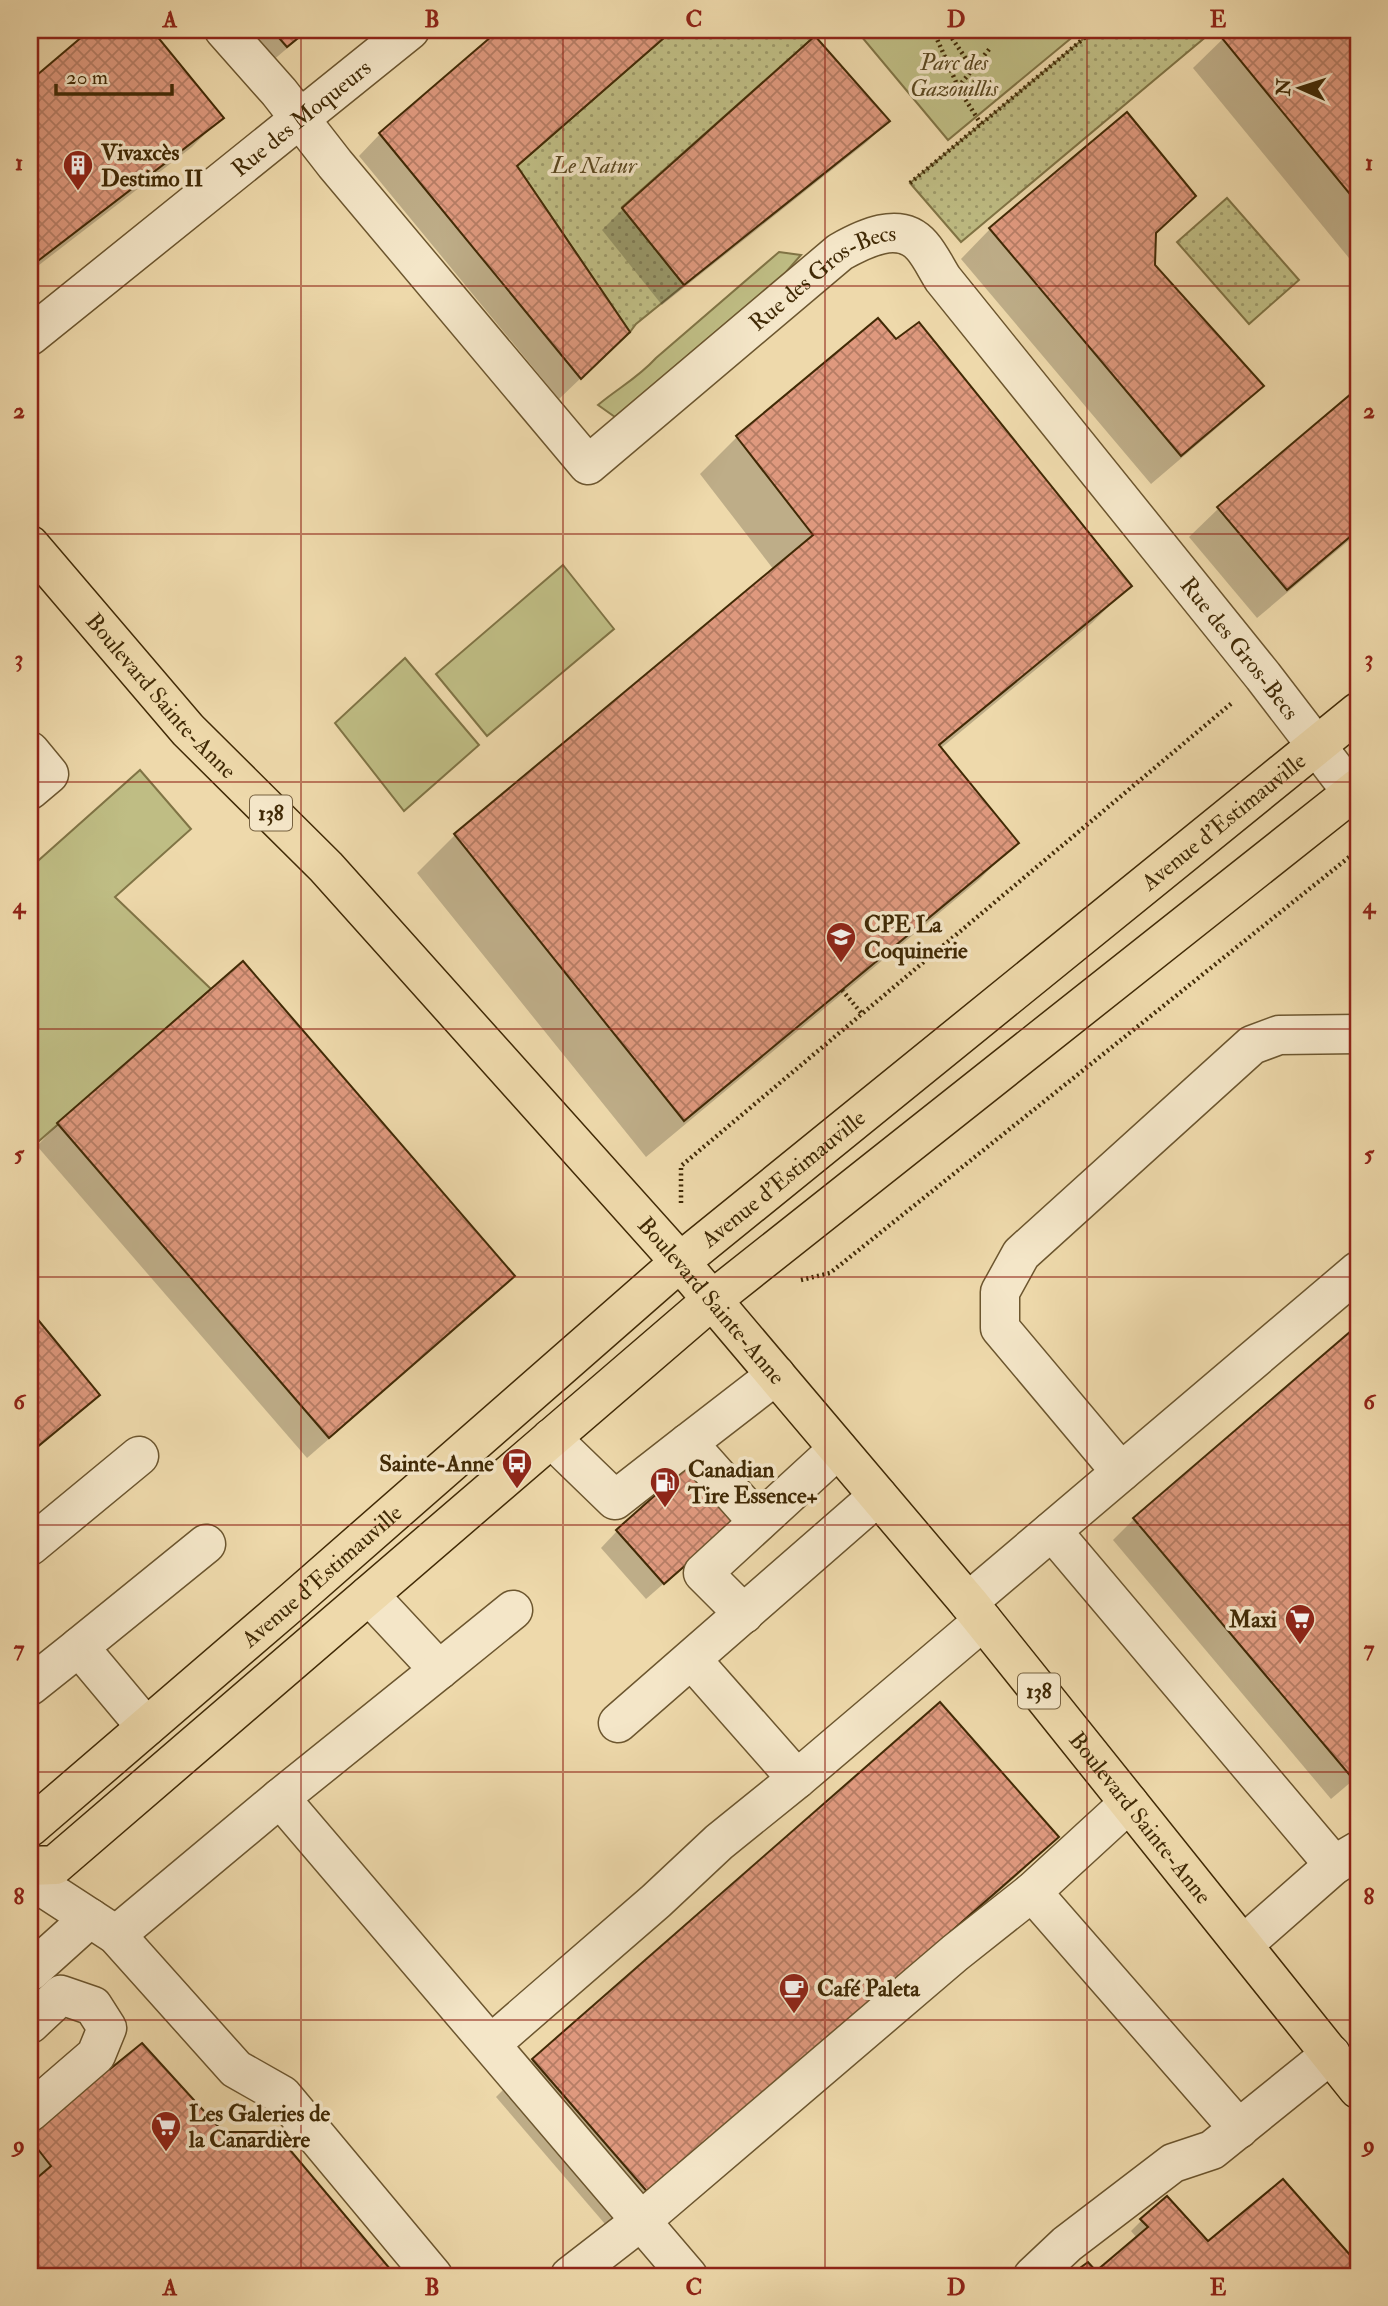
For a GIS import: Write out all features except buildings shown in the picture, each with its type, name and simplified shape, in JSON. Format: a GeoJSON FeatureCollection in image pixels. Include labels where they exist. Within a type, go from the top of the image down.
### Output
{"type":"FeatureCollection","features":[{"type":"Feature","properties":{"kind":"main road","name":"Boulevard Sainte-Anne"},"geometry":{"type":"LineString","coordinates":[[30,545],[188,730],[326,867],[680,1262],[975,1611],[1358,2089]]}},
{"type":"Feature","properties":{"kind":"main road","name":"Avenue d'Estimauville"},"geometry":{"type":"LineString","coordinates":[[30,1827],[680,1262],[1358,712]]}},
{"type":"Feature","properties":{"kind":"main road","name":"Avenue d'Estimauville"},"geometry":{"type":"LineString","coordinates":[[30,1866],[55,1866],[712,1300],[1356,794]]}},
{"type":"Feature","properties":{"kind":"street"},"geometry":{"type":"LineString","coordinates":[[224,30],[300,119]]}},
{"type":"Feature","properties":{"kind":"street","name":"Rue des Moqueurs"},"geometry":{"type":"LineString","coordinates":[[30,336],[410,30]]}},
{"type":"Feature","properties":{"kind":"street","name":"Rue des Gros-Becs"},"geometry":{"type":"LineString","coordinates":[[300,119],[588,465],[840,252],[879,234],[912,237],[1356,794]]}},
{"type":"Feature","properties":{"kind":"street"},"geometry":{"type":"LineString","coordinates":[[30,751],[49,774],[30,790]]}},
{"type":"Feature","properties":{"kind":"street"},"geometry":{"type":"LineString","coordinates":[[1121,1472],[1000,1328],[1000,1293],[1021,1254],[1252,1045],[1279,1035],[1358,1034]]}},
{"type":"Feature","properties":{"kind":"street"},"geometry":{"type":"LineString","coordinates":[[491,2044],[656,1901],[719,1842],[797,1779],[975,1611],[1052,1531],[1358,1271]]}},
{"type":"Feature","properties":{"kind":"street"},"geometry":{"type":"LineString","coordinates":[[551,1438],[615,1500],[776,1375]]}},
{"type":"Feature","properties":{"kind":"street"},"geometry":{"type":"LineString","coordinates":[[688,1443],[758,1522]]}},
{"type":"Feature","properties":{"kind":"street"},"geometry":{"type":"LineString","coordinates":[[744,1614],[703,1573],[838,1449]]}},
{"type":"Feature","properties":{"kind":"street"},"geometry":{"type":"LineString","coordinates":[[30,1546],[139,1456]]}},
{"type":"Feature","properties":{"kind":"street"},"geometry":{"type":"LineString","coordinates":[[618,1723],[878,1496]]}},
{"type":"Feature","properties":{"kind":"street"},"geometry":{"type":"LineString","coordinates":[[1052,1531],[1346,1858],[1243,1945]]}},
{"type":"Feature","properties":{"kind":"street"},"geometry":{"type":"LineString","coordinates":[[30,1686],[206,1544]]}},
{"type":"Feature","properties":{"kind":"street"},"geometry":{"type":"LineString","coordinates":[[369,1595],[439,1671]]}},
{"type":"Feature","properties":{"kind":"street"},"geometry":{"type":"LineString","coordinates":[[30,1972],[103,1927],[280,1798],[513,1610]]}},
{"type":"Feature","properties":{"kind":"street"},"geometry":{"type":"LineString","coordinates":[[79,1647],[146,1727]]}},
{"type":"Feature","properties":{"kind":"street"},"geometry":{"type":"LineString","coordinates":[[692,1660],[797,1779]]}},
{"type":"Feature","properties":{"kind":"street"},"geometry":{"type":"LineString","coordinates":[[280,1798],[688,2276]]}},
{"type":"Feature","properties":{"kind":"street"},"geometry":{"type":"LineString","coordinates":[[570,2276],[641,2221],[955,1953],[1031,1892],[1129,1803]]}},
{"type":"Feature","properties":{"kind":"street"},"geometry":{"type":"LineString","coordinates":[[30,1879],[103,1927],[236,2069],[282,2095],[433,2276]]}},
{"type":"Feature","properties":{"kind":"street"},"geometry":{"type":"LineString","coordinates":[[1031,1892],[1239,2129]]}},
{"type":"Feature","properties":{"kind":"street"},"geometry":{"type":"LineString","coordinates":[[30,2024],[61,1995],[93,2006],[107,2028],[96,2055],[30,2112]]}},
{"type":"Feature","properties":{"kind":"street"},"geometry":{"type":"LineString","coordinates":[[1033,2276],[1067,2244],[1173,2163],[1212,2150],[1331,2054]]}},
{"type":"Feature","properties":{"kind":"path"},"geometry":{"type":"LineString","coordinates":[[974,69],[947,31],[933,31],[958,87],[981,124]]}},
{"type":"Feature","properties":{"kind":"path"},"geometry":{"type":"LineString","coordinates":[[910,183],[1090,31]]}},
{"type":"Feature","properties":{"kind":"path"},"geometry":{"type":"LineString","coordinates":[[958,87],[991,47]]}},
{"type":"Feature","properties":{"kind":"path"},"geometry":{"type":"LineString","coordinates":[[680,1262],[681,1166],[1263,676]]}},
{"type":"Feature","properties":{"kind":"path"},"geometry":{"type":"LineString","coordinates":[[790,1282],[830,1273],[1358,850]]}},
{"type":"Feature","properties":{"kind":"path"},"geometry":{"type":"LineString","coordinates":[[842,990],[863,1015]]}},
{"type":"Feature","properties":{"kind":"green space","name":"Le Natur"},"geometry":{"type":"Polygon","coordinates":[[[673,30],[810,30],[815,36],[622,207],[684,285],[630,332],[517,166],[673,30]]]}},
{"type":"Feature","properties":{"kind":"green space","name":"Parc des Gazouillis"},"geometry":{"type":"Polygon","coordinates":[[[856,30],[1081,30],[948,140],[856,30]]]}},
{"type":"Feature","properties":{"kind":"green space"},"geometry":{"type":"Polygon","coordinates":[[[1094,30],[1214,30],[961,242],[910,183],[1094,30]]]}},
{"type":"Feature","properties":{"kind":"green space"},"geometry":{"type":"Polygon","coordinates":[[[1227,198],[1299,280],[1249,324],[1177,242],[1227,198]]]}},
{"type":"Feature","properties":{"kind":"green space"},"geometry":{"type":"Polygon","coordinates":[[[779,252],[801,255],[786,272],[615,417],[598,405],[642,371],[779,252]]]}},
{"type":"Feature","properties":{"kind":"green space"},"geometry":{"type":"Polygon","coordinates":[[[563,565],[614,629],[487,736],[436,674],[563,565]]]}},
{"type":"Feature","properties":{"kind":"green space"},"geometry":{"type":"Polygon","coordinates":[[[405,658],[479,745],[404,811],[335,723],[405,658]]]}},
{"type":"Feature","properties":{"kind":"green space"},"geometry":{"type":"Polygon","coordinates":[[[140,770],[191,829],[115,897],[211,989],[30,1149],[30,868],[140,770]]]}},
{"type":"Feature","properties":{"kind":"place","name":"Vivaxcès Destimo II"},"geometry":{"type":"Point","coordinates":[78,192]}},
{"type":"Feature","properties":{"kind":"place","name":"CPE La Coquinerie"},"geometry":{"type":"Point","coordinates":[841,964]}},
{"type":"Feature","properties":{"kind":"place","name":"Sainte-Anne"},"geometry":{"type":"Point","coordinates":[517,1490]}},
{"type":"Feature","properties":{"kind":"place","name":"Canadian Tire Essence+"},"geometry":{"type":"Point","coordinates":[665,1509]}},
{"type":"Feature","properties":{"kind":"place","name":"Maxi"},"geometry":{"type":"Point","coordinates":[1300,1646]}},
{"type":"Feature","properties":{"kind":"place","name":"Café Paleta"},"geometry":{"type":"Point","coordinates":[794,2015]}},
{"type":"Feature","properties":{"kind":"place","name":"Les Galeries de la Canardière"},"geometry":{"type":"Point","coordinates":[166,2153]}}]}
